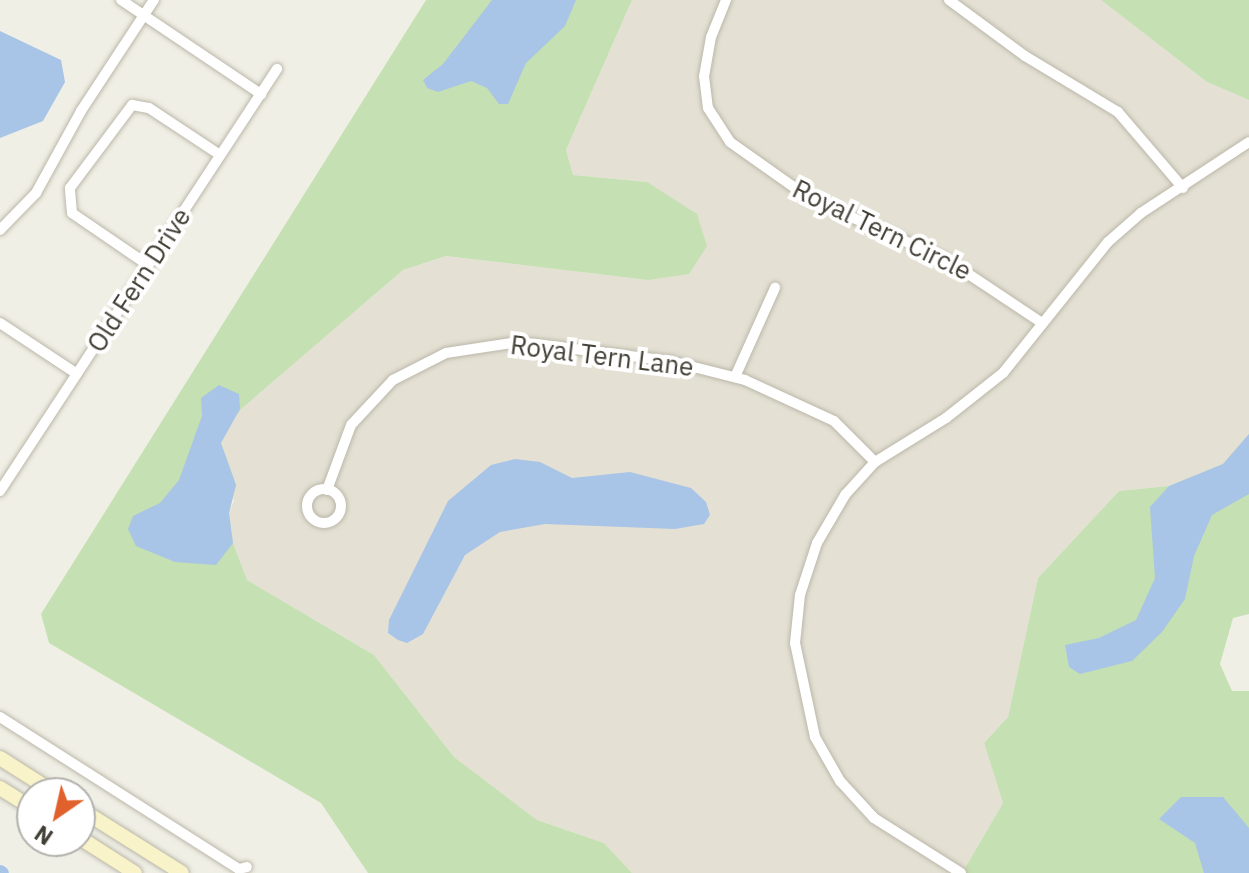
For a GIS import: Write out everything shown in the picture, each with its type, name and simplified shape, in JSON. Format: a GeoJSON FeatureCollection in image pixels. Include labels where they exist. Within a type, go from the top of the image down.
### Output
{"type":"FeatureCollection","features":[{"type":"Feature","properties":{"kind":"main road"},"geometry":{"type":"LineString","coordinates":[[0,758],[30,777]]}},
{"type":"Feature","properties":{"kind":"main road"},"geometry":{"type":"LineString","coordinates":[[96,819],[182,873]]}},
{"type":"Feature","properties":{"kind":"main road"},"geometry":{"type":"LineString","coordinates":[[96,848],[135,873]]}},
{"type":"Feature","properties":{"kind":"street"},"geometry":{"type":"LineString","coordinates":[[121,0],[261,94]]}},
{"type":"Feature","properties":{"kind":"street"},"geometry":{"type":"LineString","coordinates":[[0,230],[36,193],[81,111],[154,0]]}},
{"type":"Feature","properties":{"kind":"street","name":"Royal Tern Circle"},"geometry":{"type":"LineString","coordinates":[[726,0],[711,37],[704,86],[708,108],[730,142],[809,198],[949,261],[1042,323]]}},
{"type":"Feature","properties":{"kind":"street"},"geometry":{"type":"LineString","coordinates":[[949,0],[1025,56],[1118,112],[1183,188]]}},
{"type":"Feature","properties":{"kind":"street","name":"Old Fern Drive"},"geometry":{"type":"LineString","coordinates":[[0,491],[277,69]]}},
{"type":"Feature","properties":{"kind":"street"},"geometry":{"type":"LineString","coordinates":[[148,265],[72,213],[70,188],[132,105],[149,108],[220,155]]}},
{"type":"Feature","properties":{"kind":"street"},"geometry":{"type":"LineString","coordinates":[[961,873],[898,837],[853,797],[829,764],[806,714],[795,643],[806,570],[829,519],[875,462],[976,397],[1028,346],[1042,323],[1108,242],[1141,213],[1249,142]]}},
{"type":"Feature","properties":{"kind":"street"},"geometry":{"type":"LineString","coordinates":[[735,377],[775,288]]}},
{"type":"Feature","properties":{"kind":"street"},"geometry":{"type":"LineString","coordinates":[[0,323],[77,374]]}},
{"type":"Feature","properties":{"kind":"street","name":"Royal Tern Lane"},"geometry":{"type":"LineString","coordinates":[[327,490],[337,452],[371,399],[417,364],[446,353],[518,342],[670,361],[735,377],[816,411],[875,462]]}},
{"type":"Feature","properties":{"kind":"street"},"geometry":{"type":"LineString","coordinates":[[0,717],[239,869],[247,867]]}},
{"type":"Feature","properties":{"kind":"shaded area"},"geometry":{"type":"Polygon","coordinates":[[[632,0],[1101,0],[1207,82],[1249,100],[1249,434],[1223,464],[1169,486],[1119,491],[1038,578],[1008,717],[984,743],[1003,803],[962,873],[632,873],[604,843],[537,820],[454,757],[374,655],[247,580],[233,543],[229,513],[234,501],[221,443],[225,431],[240,409],[403,270],[446,256],[648,280],[647,182],[573,175],[566,150],[632,0]]]}},
{"type":"Feature","properties":{"kind":"green space"},"geometry":{"type":"Polygon","coordinates":[[[426,0],[632,0],[566,150],[573,175],[647,182],[697,214],[707,246],[689,274],[648,280],[446,256],[403,270],[241,409],[225,431],[221,443],[236,485],[229,513],[233,543],[247,580],[374,655],[454,757],[537,820],[604,843],[632,873],[368,873],[321,803],[49,643],[41,614],[426,0]]]}},
{"type":"Feature","properties":{"kind":"green space"},"geometry":{"type":"Polygon","coordinates":[[[1101,0],[1249,0],[1249,100],[1207,82],[1101,0]]]}},
{"type":"Feature","properties":{"kind":"green space"},"geometry":{"type":"Polygon","coordinates":[[[1249,434],[1249,614],[1233,618],[1220,664],[1232,691],[1249,691],[1249,873],[962,873],[1003,803],[984,743],[1008,717],[1038,578],[1119,491],[1169,486],[1223,464],[1249,434]]]}},
{"type":"Feature","properties":{"kind":"water"},"geometry":{"type":"Polygon","coordinates":[[[492,0],[576,0],[565,26],[526,63],[508,104],[499,104],[487,88],[471,81],[438,92],[427,88],[423,80],[443,64],[492,0]]]}},
{"type":"Feature","properties":{"kind":"water"},"geometry":{"type":"Polygon","coordinates":[[[0,31],[61,60],[65,82],[43,121],[0,138],[0,31]]]}},
{"type":"Feature","properties":{"kind":"water"},"geometry":{"type":"Polygon","coordinates":[[[219,385],[239,394],[240,409],[221,443],[236,485],[229,513],[233,543],[216,565],[175,562],[136,546],[128,529],[133,516],[160,503],[179,480],[202,416],[201,398],[219,385]]]}},
{"type":"Feature","properties":{"kind":"water"},"geometry":{"type":"Polygon","coordinates":[[[1249,434],[1249,494],[1212,515],[1194,556],[1185,599],[1162,632],[1132,661],[1080,674],[1069,667],[1065,645],[1099,638],[1136,620],[1155,578],[1150,507],[1169,486],[1223,464],[1249,434]]]}},
{"type":"Feature","properties":{"kind":"water"},"geometry":{"type":"Polygon","coordinates":[[[515,459],[540,462],[572,478],[630,472],[691,488],[706,502],[710,515],[704,524],[675,529],[545,524],[500,532],[465,555],[423,634],[407,643],[398,640],[388,633],[389,620],[448,501],[491,465],[515,459]]]}},
{"type":"Feature","properties":{"kind":"water"},"geometry":{"type":"Polygon","coordinates":[[[1181,797],[1223,797],[1249,828],[1249,873],[1204,873],[1195,843],[1159,819],[1181,797]]]}}]}
